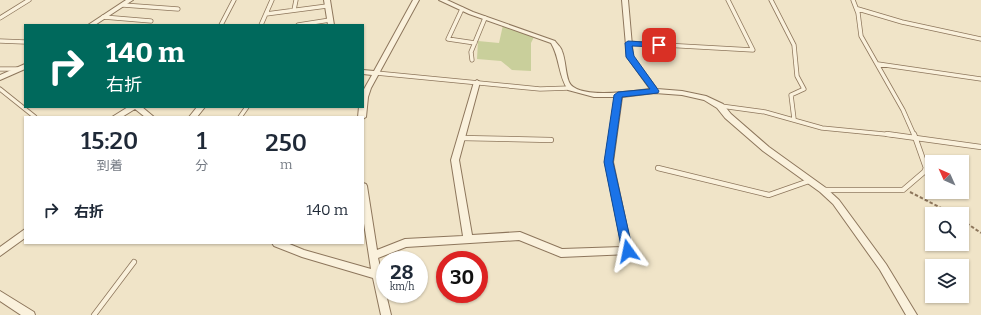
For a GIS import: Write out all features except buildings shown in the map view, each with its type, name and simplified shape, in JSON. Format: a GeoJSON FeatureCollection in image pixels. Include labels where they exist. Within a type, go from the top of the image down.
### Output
{"type":"FeatureCollection","features":[{"type":"Feature","properties":{"kind":"street"},"geometry":{"type":"LineString","coordinates":[[92,24],[130,0]]}},
{"type":"Feature","properties":{"kind":"street"},"geometry":{"type":"LineString","coordinates":[[364,97],[416,0]]}},
{"type":"Feature","properties":{"kind":"street"},"geometry":{"type":"LineString","coordinates":[[442,0],[462,10],[553,42],[559,51],[564,75],[570,88],[594,95],[618,95],[655,91],[694,95],[720,106],[728,116],[766,149],[823,190],[840,208],[883,268],[912,315]]}},
{"type":"Feature","properties":{"kind":"street"},"geometry":{"type":"LineString","coordinates":[[625,0],[630,57],[655,91]]}},
{"type":"Feature","properties":{"kind":"street"},"geometry":{"type":"LineString","coordinates":[[327,3],[331,22]]}},
{"type":"Feature","properties":{"kind":"street"},"geometry":{"type":"LineString","coordinates":[[0,78],[24,66]]}},
{"type":"Feature","properties":{"kind":"street"},"geometry":{"type":"LineString","coordinates":[[364,72],[376,73]]}},
{"type":"Feature","properties":{"kind":"street"},"geometry":{"type":"LineString","coordinates":[[468,240],[455,160],[477,82]]}},
{"type":"Feature","properties":{"kind":"street"},"geometry":{"type":"LineString","coordinates":[[373,256],[404,243],[520,236],[561,253],[628,251],[609,162],[618,95]]}},
{"type":"Feature","properties":{"kind":"street"},"geometry":{"type":"LineString","coordinates":[[118,116],[131,108]]}},
{"type":"Feature","properties":{"kind":"street"},"geometry":{"type":"LineString","coordinates":[[138,108],[149,116]]}},
{"type":"Feature","properties":{"kind":"street"},"geometry":{"type":"LineString","coordinates":[[194,116],[200,108]]}},
{"type":"Feature","properties":{"kind":"street"},"geometry":{"type":"LineString","coordinates":[[364,193],[376,270]]}},
{"type":"Feature","properties":{"kind":"street"},"geometry":{"type":"LineString","coordinates":[[0,252],[24,234]]}},
{"type":"Feature","properties":{"kind":"street"},"geometry":{"type":"LineString","coordinates":[[280,244],[302,253],[376,275]]}},
{"type":"Feature","properties":{"kind":"street"},"geometry":{"type":"LineString","coordinates":[[0,295],[30,315]]}},
{"type":"Feature","properties":{"kind":"street"},"geometry":{"type":"LineString","coordinates":[[383,303],[386,315]]}},
{"type":"Feature","properties":{"kind":"lane"},"geometry":{"type":"LineString","coordinates":[[0,18],[29,0]]}},
{"type":"Feature","properties":{"kind":"lane"},"geometry":{"type":"LineString","coordinates":[[221,24],[234,0]]}},
{"type":"Feature","properties":{"kind":"lane"},"geometry":{"type":"LineString","coordinates":[[261,24],[272,0]]}},
{"type":"Feature","properties":{"kind":"lane"},"geometry":{"type":"LineString","coordinates":[[294,10],[296,0]]}},
{"type":"Feature","properties":{"kind":"lane"},"geometry":{"type":"LineString","coordinates":[[628,43],[753,50],[728,0]]}},
{"type":"Feature","properties":{"kind":"lane"},"geometry":{"type":"LineString","coordinates":[[771,0],[794,45],[797,76],[804,89],[791,95],[794,119]]}},
{"type":"Feature","properties":{"kind":"lane"},"geometry":{"type":"LineString","coordinates":[[823,190],[903,190],[924,172],[926,168],[916,138],[903,110],[878,64],[869,53],[860,36],[858,9],[853,0]]}},
{"type":"Feature","properties":{"kind":"lane"},"geometry":{"type":"LineString","coordinates":[[266,14],[327,3]]}},
{"type":"Feature","properties":{"kind":"lane"},"geometry":{"type":"LineString","coordinates":[[123,5],[178,9]]}},
{"type":"Feature","properties":{"kind":"lane"},"geometry":{"type":"LineString","coordinates":[[858,9],[902,22],[981,39]]}},
{"type":"Feature","properties":{"kind":"lane"},"geometry":{"type":"LineString","coordinates":[[462,10],[448,39],[475,43]]}},
{"type":"Feature","properties":{"kind":"lane"},"geometry":{"type":"LineString","coordinates":[[103,17],[151,21]]}},
{"type":"Feature","properties":{"kind":"lane"},"geometry":{"type":"LineString","coordinates":[[472,60],[471,52],[485,18]]}},
{"type":"Feature","properties":{"kind":"lane"},"geometry":{"type":"LineString","coordinates":[[309,24],[331,22]]}},
{"type":"Feature","properties":{"kind":"lane"},"geometry":{"type":"LineString","coordinates":[[0,41],[24,42]]}},
{"type":"Feature","properties":{"kind":"lane"},"geometry":{"type":"LineString","coordinates":[[878,64],[981,79]]}},
{"type":"Feature","properties":{"kind":"lane"},"geometry":{"type":"LineString","coordinates":[[0,69],[18,69]]}},
{"type":"Feature","properties":{"kind":"lane"},"geometry":{"type":"LineString","coordinates":[[376,73],[562,90],[570,88]]}},
{"type":"Feature","properties":{"kind":"lane"},"geometry":{"type":"LineString","coordinates":[[0,89],[34,116]]}},
{"type":"Feature","properties":{"kind":"lane"},"geometry":{"type":"LineString","coordinates":[[720,106],[765,112],[822,128],[866,131],[981,147]]}},
{"type":"Feature","properties":{"kind":"lane"},"geometry":{"type":"LineString","coordinates":[[461,138],[551,140]]}},
{"type":"Feature","properties":{"kind":"lane"},"geometry":{"type":"LineString","coordinates":[[658,168],[769,195],[809,181]]}},
{"type":"Feature","properties":{"kind":"lane"},"geometry":{"type":"LineString","coordinates":[[94,315],[134,262]]}},
{"type":"Feature","properties":{"kind":"path"},"geometry":{"type":"LineString","coordinates":[[903,190],[942,207]]}},
{"type":"Feature","properties":{"kind":"path"},"geometry":{"type":"LineString","coordinates":[[969,225],[981,233]]}},
{"type":"Feature","properties":{"kind":"green space"},"geometry":{"type":"Polygon","coordinates":[[[503,25],[535,35],[531,43],[531,71],[512,70],[501,61],[477,59],[478,41],[499,43],[503,25]]]}},
{"type":"Feature","properties":{"kind":"route"},"geometry":{"type":"LineString","coordinates":[[628,251],[609,162],[618,95],[655,91],[636,68],[630,57],[628,43],[659,45]]}}]}
